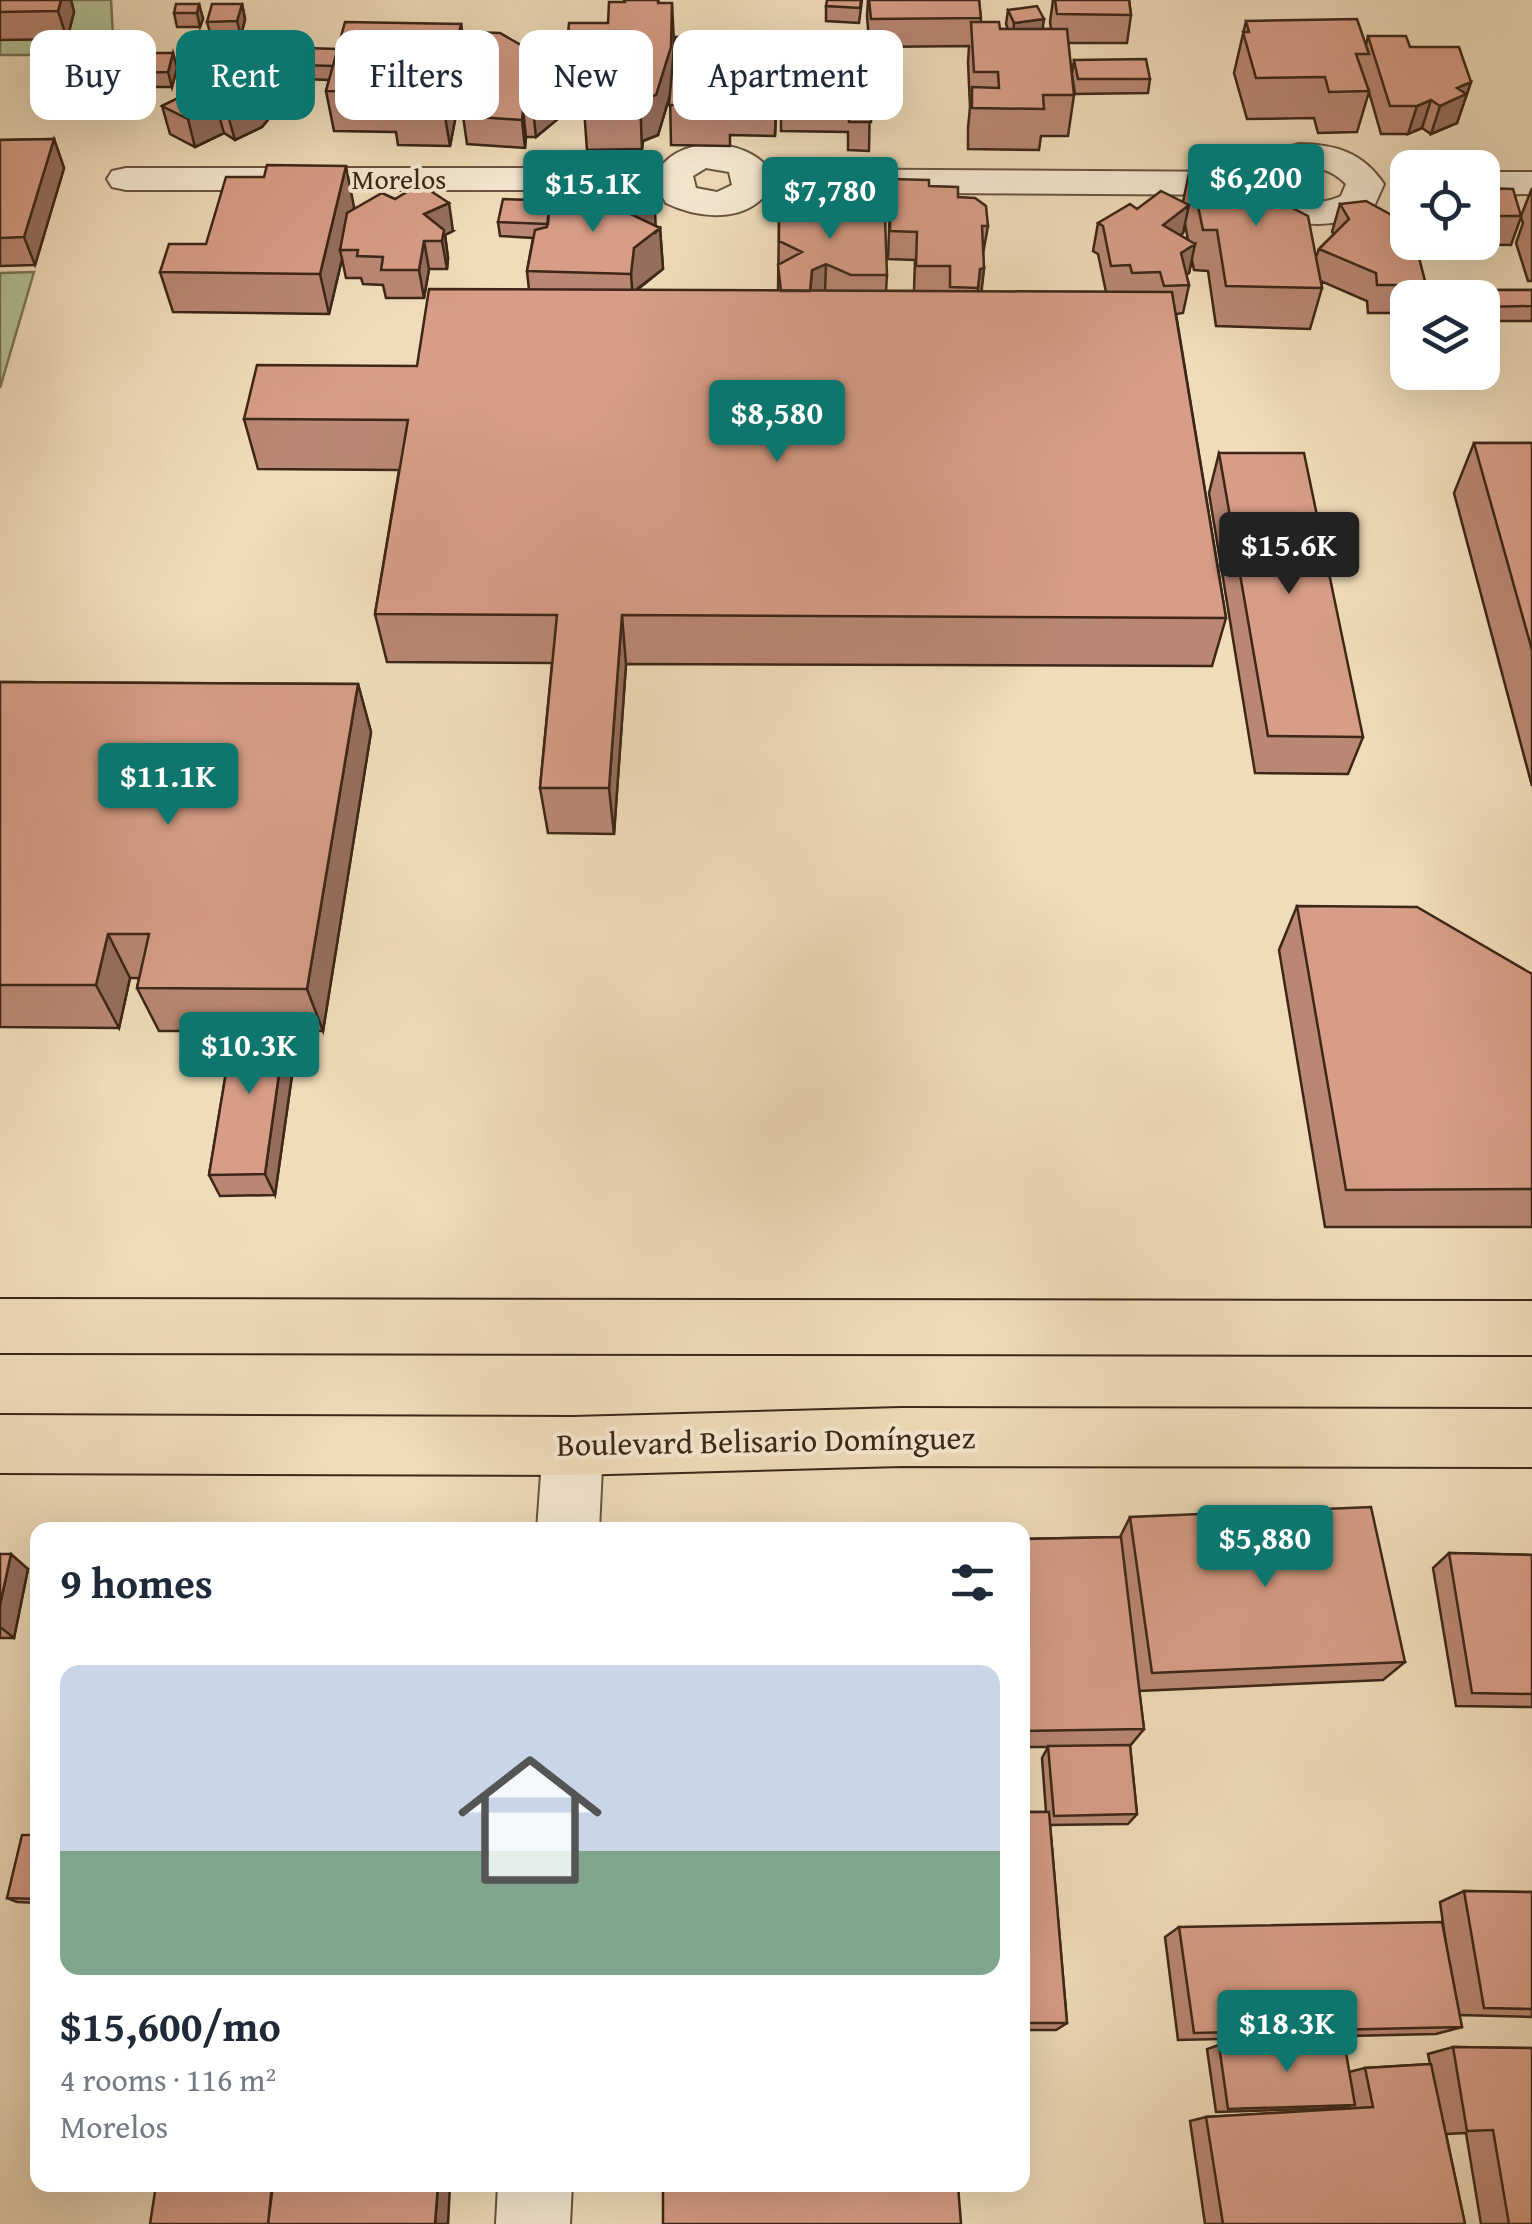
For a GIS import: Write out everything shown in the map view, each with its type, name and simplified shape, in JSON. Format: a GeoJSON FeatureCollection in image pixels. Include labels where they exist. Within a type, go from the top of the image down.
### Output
{"type":"FeatureCollection","features":[{"type":"Feature","properties":{"kind":"main road"},"geometry":{"type":"LineString","coordinates":[[0,1326],[1532,1328]]}},
{"type":"Feature","properties":{"kind":"main road","name":"Boulevard Belisario Domínguez"},"geometry":{"type":"LineString","coordinates":[[0,1444],[572,1446],[901,1438],[1532,1438]]}},
{"type":"Feature","properties":{"kind":"street"},"geometry":{"type":"LineString","coordinates":[[1365,184],[1358,203],[1347,210],[1314,213],[1282,203],[1265,184],[1272,165],[1284,158],[1316,155],[1348,165],[1365,184],[1390,184]]}},
{"type":"Feature","properties":{"kind":"street","name":"Morelos"},"geometry":{"type":"LineString","coordinates":[[126,179],[672,179],[680,195],[718,204],[743,196],[754,180],[1265,184]]}},
{"type":"Feature","properties":{"kind":"street"},"geometry":{"type":"LineString","coordinates":[[1500,184],[1532,184]]}},
{"type":"Feature","properties":{"kind":"street"},"geometry":{"type":"LineString","coordinates":[[568,1522],[572,1446]]}},
{"type":"Feature","properties":{"kind":"street"},"geometry":{"type":"LineString","coordinates":[[533,2224],[535,2192]]}},
{"type":"Feature","properties":{"kind":"green space"},"geometry":{"type":"Polygon","coordinates":[[[0,0],[111,0],[113,30],[30,30],[30,55],[0,55],[0,0]]]}},
{"type":"Feature","properties":{"kind":"green space"},"geometry":{"type":"Polygon","coordinates":[[[34,272],[0,388],[0,273],[34,272]]]}},
{"type":"Feature","properties":{"kind":"building"},"geometry":{"type":"Polygon","coordinates":[[[0,0],[61,0],[58,11],[0,12],[0,0]]]}},
{"type":"Feature","properties":{"kind":"building"},"geometry":{"type":"Polygon","coordinates":[[[827,0],[861,0],[860,8],[826,6],[827,0]]]}},
{"type":"Feature","properties":{"kind":"building"},"geometry":{"type":"Polygon","coordinates":[[[869,0],[979,0],[981,18],[871,19],[869,0]]]}},
{"type":"Feature","properties":{"kind":"building"},"geometry":{"type":"Polygon","coordinates":[[[1055,0],[1129,0],[1131,15],[1057,14],[1055,0]]]}},
{"type":"Feature","properties":{"kind":"building"},"geometry":{"type":"Polygon","coordinates":[[[609,2],[672,3],[671,47],[656,95],[653,96],[653,30],[568,30],[569,23],[608,23],[609,2]]]}},
{"type":"Feature","properties":{"kind":"building"},"geometry":{"type":"Polygon","coordinates":[[[176,4],[199,4],[197,13],[174,13],[176,4]]]}},
{"type":"Feature","properties":{"kind":"building"},"geometry":{"type":"Polygon","coordinates":[[[212,4],[242,4],[237,21],[207,22],[212,4]]]}},
{"type":"Feature","properties":{"kind":"building"},"geometry":{"type":"Polygon","coordinates":[[[1037,6],[1044,19],[1014,23],[1008,10],[1037,6]]]}},
{"type":"Feature","properties":{"kind":"building"},"geometry":{"type":"Polygon","coordinates":[[[1357,19],[1369,54],[1356,54],[1369,91],[1329,92],[1325,77],[1256,78],[1243,32],[1249,32],[1246,21],[1357,19]]]}},
{"type":"Feature","properties":{"kind":"building"},"geometry":{"type":"Polygon","coordinates":[[[345,22],[461,24],[460,30],[343,30],[345,22]]]}},
{"type":"Feature","properties":{"kind":"building"},"geometry":{"type":"Polygon","coordinates":[[[971,22],[999,22],[1000,29],[1067,29],[1074,95],[1043,95],[1044,109],[972,108],[972,87],[999,88],[998,72],[974,72],[971,22]]]}},
{"type":"Feature","properties":{"kind":"building"},"geometry":{"type":"Polygon","coordinates":[[[499,33],[519,44],[519,120],[499,118],[499,33]]]}},
{"type":"Feature","properties":{"kind":"building"},"geometry":{"type":"Polygon","coordinates":[[[1368,36],[1406,36],[1410,47],[1459,47],[1471,82],[1457,88],[1466,94],[1440,106],[1431,100],[1417,106],[1390,106],[1368,36]]]}},
{"type":"Feature","properties":{"kind":"building"},"geometry":{"type":"Polygon","coordinates":[[[315,48],[335,49],[333,66],[315,65],[315,48]]]}},
{"type":"Feature","properties":{"kind":"building"},"geometry":{"type":"Polygon","coordinates":[[[156,53],[173,53],[168,72],[156,72],[156,53]]]}},
{"type":"Feature","properties":{"kind":"building"},"geometry":{"type":"Polygon","coordinates":[[[335,58],[335,91],[326,91],[335,58]]]}},
{"type":"Feature","properties":{"kind":"building"},"geometry":{"type":"Polygon","coordinates":[[[1146,59],[1150,79],[1078,79],[1074,60],[1146,59]]]}},
{"type":"Feature","properties":{"kind":"building"},"geometry":{"type":"Polygon","coordinates":[[[673,60],[673,105],[669,105],[673,60]]]}},
{"type":"Feature","properties":{"kind":"building"},"geometry":{"type":"Polygon","coordinates":[[[176,99],[176,113],[162,106],[176,99]]]}},
{"type":"Feature","properties":{"kind":"building"},"geometry":{"type":"Polygon","coordinates":[[[54,139],[24,237],[0,238],[0,140],[54,139]]]}},
{"type":"Feature","properties":{"kind":"building"},"geometry":{"type":"Polygon","coordinates":[[[267,165],[346,166],[320,274],[160,272],[169,244],[206,244],[226,177],[264,177],[267,165]]]}},
{"type":"Feature","properties":{"kind":"building"},"geometry":{"type":"Polygon","coordinates":[[[1190,168],[1259,169],[1294,190],[1279,201],[1308,216],[1322,288],[1226,286],[1217,230],[1203,230],[1190,168]]]}},
{"type":"Feature","properties":{"kind":"building"},"geometry":{"type":"Polygon","coordinates":[[[632,178],[654,192],[622,210],[660,228],[634,248],[631,274],[527,271],[535,230],[547,227],[549,210],[577,209],[632,178]]]}},
{"type":"Feature","properties":{"kind":"building"},"geometry":{"type":"Polygon","coordinates":[[[891,179],[929,180],[929,186],[958,187],[958,197],[975,198],[986,206],[988,226],[982,226],[984,268],[980,269],[978,288],[950,287],[950,266],[916,266],[917,232],[890,231],[891,179]]]}},
{"type":"Feature","properties":{"kind":"building"},"geometry":{"type":"Polygon","coordinates":[[[420,184],[449,203],[424,214],[444,230],[442,241],[424,241],[419,270],[381,270],[383,257],[357,256],[358,250],[340,250],[347,213],[382,193],[395,199],[420,184]]]}},
{"type":"Feature","properties":{"kind":"building"},"geometry":{"type":"Polygon","coordinates":[[[1500,189],[1513,189],[1521,216],[1500,216],[1500,189]]]}},
{"type":"Feature","properties":{"kind":"building"},"geometry":{"type":"Polygon","coordinates":[[[814,190],[839,210],[863,210],[862,216],[885,217],[887,275],[851,275],[826,264],[812,270],[810,291],[781,291],[778,265],[802,252],[779,241],[779,220],[794,214],[782,209],[814,190]]]}},
{"type":"Feature","properties":{"kind":"building"},"geometry":{"type":"Polygon","coordinates":[[[1161,191],[1189,205],[1163,225],[1195,244],[1181,253],[1189,285],[1164,286],[1160,272],[1132,273],[1130,265],[1111,266],[1103,226],[1098,223],[1130,204],[1137,209],[1161,191]]]}},
{"type":"Feature","properties":{"kind":"building"},"geometry":{"type":"Polygon","coordinates":[[[503,199],[562,201],[560,210],[549,210],[548,224],[498,222],[503,199]]]}},
{"type":"Feature","properties":{"kind":"building"},"geometry":{"type":"Polygon","coordinates":[[[1366,201],[1390,214],[1390,260],[1420,260],[1425,280],[1390,280],[1390,285],[1377,285],[1376,273],[1319,249],[1349,219],[1340,204],[1366,201]]]}},
{"type":"Feature","properties":{"kind":"building"},"geometry":{"type":"Polygon","coordinates":[[[429,289],[1172,292],[1226,618],[622,615],[609,788],[540,788],[557,615],[375,614],[408,420],[244,419],[257,365],[417,366],[429,289]]]}},
{"type":"Feature","properties":{"kind":"building"},"geometry":{"type":"Polygon","coordinates":[[[1500,290],[1532,290],[1532,306],[1500,307],[1500,290]]]}},
{"type":"Feature","properties":{"kind":"building"},"geometry":{"type":"Polygon","coordinates":[[[1474,443],[1532,443],[1532,650],[1474,443]]]}},
{"type":"Feature","properties":{"kind":"building"},"geometry":{"type":"Polygon","coordinates":[[[1219,453],[1304,453],[1363,737],[1268,736],[1219,453]]]}},
{"type":"Feature","properties":{"kind":"building"},"geometry":{"type":"Polygon","coordinates":[[[0,682],[358,684],[307,989],[137,988],[149,934],[108,934],[96,985],[0,985],[0,682]]]}},
{"type":"Feature","properties":{"kind":"building"},"geometry":{"type":"Polygon","coordinates":[[[1297,906],[1417,907],[1532,974],[1532,1189],[1346,1190],[1297,906]]]}},
{"type":"Feature","properties":{"kind":"building"},"geometry":{"type":"Polygon","coordinates":[[[287,1017],[265,1174],[209,1175],[235,1018],[287,1017]]]}},
{"type":"Feature","properties":{"kind":"building"},"geometry":{"type":"Polygon","coordinates":[[[1371,1507],[1405,1662],[1152,1673],[1130,1517],[1371,1507]]]}},
{"type":"Feature","properties":{"kind":"building"},"geometry":{"type":"Polygon","coordinates":[[[1121,1537],[1144,1729],[1030,1731],[1030,1539],[1121,1537]]]}},
{"type":"Feature","properties":{"kind":"building"},"geometry":{"type":"Polygon","coordinates":[[[1449,1553],[1532,1555],[1532,1694],[1472,1693],[1449,1553]]]}},
{"type":"Feature","properties":{"kind":"building"},"geometry":{"type":"Polygon","coordinates":[[[0,1554],[11,1554],[0,1605],[0,1554]]]}},
{"type":"Feature","properties":{"kind":"building"},"geometry":{"type":"Polygon","coordinates":[[[1130,1745],[1137,1814],[1054,1816],[1048,1746],[1130,1745]]]}},
{"type":"Feature","properties":{"kind":"building"},"geometry":{"type":"Polygon","coordinates":[[[1030,1812],[1049,1812],[1067,2023],[1030,2023],[1030,1812]]]}},
{"type":"Feature","properties":{"kind":"building"},"geometry":{"type":"Polygon","coordinates":[[[22,1835],[30,1835],[30,1899],[7,1898],[22,1835]]]}},
{"type":"Feature","properties":{"kind":"building"},"geometry":{"type":"Polygon","coordinates":[[[1464,1891],[1532,1892],[1532,2009],[1484,2008],[1464,1891]]]}},
{"type":"Feature","properties":{"kind":"building"},"geometry":{"type":"Polygon","coordinates":[[[1442,1922],[1462,2027],[1194,2033],[1179,1927],[1442,1922]]]}},
{"type":"Feature","properties":{"kind":"building"},"geometry":{"type":"Polygon","coordinates":[[[1344,2041],[1355,2105],[1228,2109],[1219,2045],[1344,2041]]]}},
{"type":"Feature","properties":{"kind":"building"},"geometry":{"type":"Polygon","coordinates":[[[1453,2047],[1532,2048],[1532,2224],[1509,2224],[1493,2130],[1467,2131],[1453,2047]]]}},
{"type":"Feature","properties":{"kind":"building"},"geometry":{"type":"Polygon","coordinates":[[[1431,2064],[1465,2224],[1223,2224],[1206,2117],[1373,2107],[1365,2068],[1431,2064]]]}},
{"type":"Feature","properties":{"kind":"building"},"geometry":{"type":"Polygon","coordinates":[[[155,2192],[271,2192],[268,2224],[150,2224],[155,2192]]]}},
{"type":"Feature","properties":{"kind":"building"},"geometry":{"type":"Polygon","coordinates":[[[272,2192],[437,2192],[435,2224],[268,2224],[272,2192]]]}},
{"type":"Feature","properties":{"kind":"building"},"geometry":{"type":"Polygon","coordinates":[[[663,2192],[959,2192],[961,2224],[663,2224],[663,2192]]]}}]}
